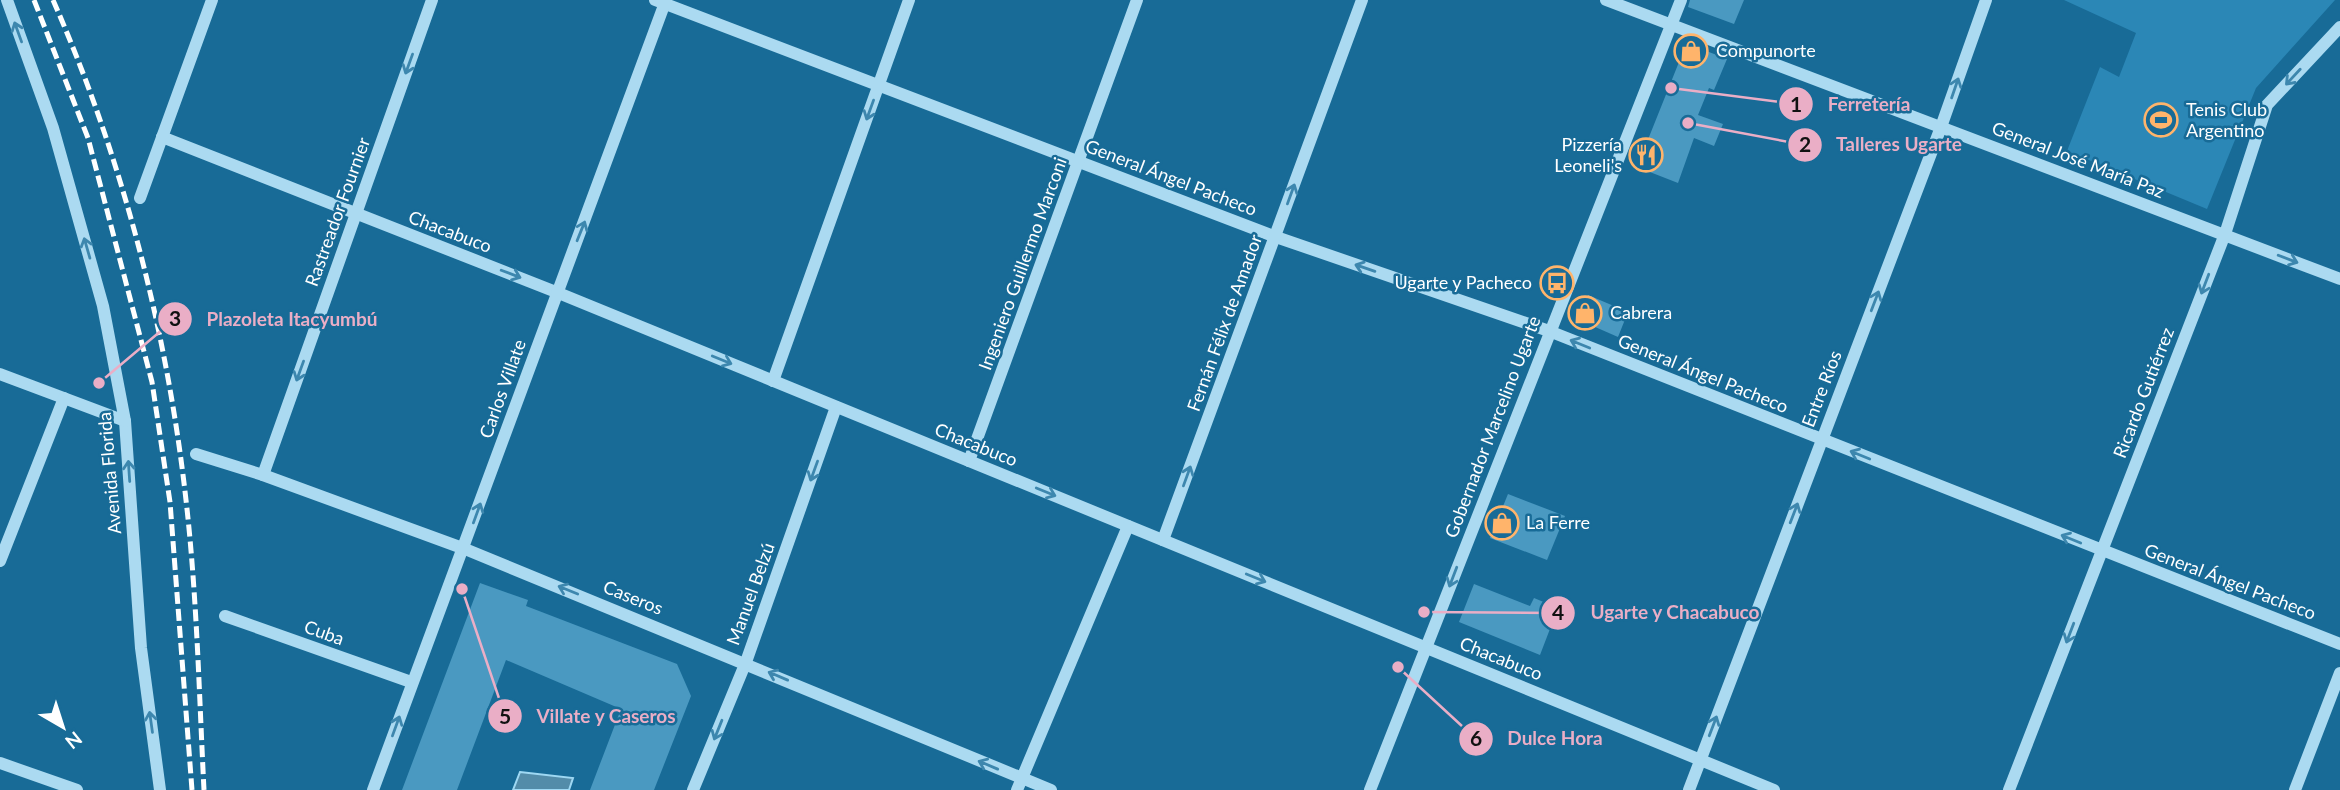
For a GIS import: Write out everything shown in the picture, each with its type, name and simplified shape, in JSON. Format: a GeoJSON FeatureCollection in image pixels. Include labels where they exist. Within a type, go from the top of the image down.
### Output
{"type":"FeatureCollection","features":[{"type":"Feature","properties":{"kind":"street","name":"Avenida Florida"},"geometry":{"type":"LineString","coordinates":[[7,0],[53,128],[103,306],[125,421],[141,648],[160,790]]}},
{"type":"Feature","properties":{"kind":"street"},"geometry":{"type":"LineString","coordinates":[[140,198],[212,0]]}},
{"type":"Feature","properties":{"kind":"street","name":"Rastreador Fournier"},"geometry":{"type":"LineString","coordinates":[[263,475],[432,0]]}},
{"type":"Feature","properties":{"kind":"street"},"geometry":{"type":"LineString","coordinates":[[773,381],[909,0]]}},
{"type":"Feature","properties":{"kind":"street","name":"Ingeniero Guillermo Marconi"},"geometry":{"type":"LineString","coordinates":[[969,461],[1137,0]]}},
{"type":"Feature","properties":{"kind":"street","name":"Fernán Félix de Amador"},"geometry":{"type":"LineString","coordinates":[[1163,540],[1362,0]]}},
{"type":"Feature","properties":{"kind":"street","name":"General José María Paz"},"geometry":{"type":"LineString","coordinates":[[1606,0],[2340,279]]}},
{"type":"Feature","properties":{"kind":"street","name":"Gobernador Marcelino Ugarte"},"geometry":{"type":"LineString","coordinates":[[1370,790],[1681,0]]}},
{"type":"Feature","properties":{"kind":"street","name":"Entre Ríos"},"geometry":{"type":"LineString","coordinates":[[1689,790],[1941,127],[1986,0]]}},
{"type":"Feature","properties":{"kind":"street","name":"General Ángel Pacheco"},"geometry":{"type":"LineString","coordinates":[[662,1],[1276,237],[1549,331],[2340,644]]}},
{"type":"Feature","properties":{"kind":"street","name":"Carlos Villate"},"geometry":{"type":"LineString","coordinates":[[373,790],[411,682],[465,549],[662,1]]}},
{"type":"Feature","properties":{"kind":"street","name":"Ricardo Gutiérrez"},"geometry":{"type":"LineString","coordinates":[[2009,790],[2225,234],[2267,105],[2340,27]]}},
{"type":"Feature","properties":{"kind":"street","name":"Chacabuco"},"geometry":{"type":"LineString","coordinates":[[162,137],[556,292],[1774,790]]}},
{"type":"Feature","properties":{"kind":"street"},"geometry":{"type":"LineString","coordinates":[[0,374],[125,421]]}},
{"type":"Feature","properties":{"kind":"street"},"geometry":{"type":"LineString","coordinates":[[0,561],[64,398]]}},
{"type":"Feature","properties":{"kind":"street","name":"Manuel Belzú"},"geometry":{"type":"LineString","coordinates":[[693,790],[746,662],[836,407]]}},
{"type":"Feature","properties":{"kind":"street","name":"Caseros"},"geometry":{"type":"LineString","coordinates":[[197,454],[263,475],[465,549],[746,662],[1019,784],[1051,790]]}},
{"type":"Feature","properties":{"kind":"street"},"geometry":{"type":"LineString","coordinates":[[1019,784],[1128,526]]}},
{"type":"Feature","properties":{"kind":"street","name":"Cuba"},"geometry":{"type":"LineString","coordinates":[[225,616],[411,682]]}},
{"type":"Feature","properties":{"kind":"street"},"geometry":{"type":"LineString","coordinates":[[2295,790],[2340,673]]}},
{"type":"Feature","properties":{"kind":"street"},"geometry":{"type":"LineString","coordinates":[[0,763],[77,790]]}},
{"type":"Feature","properties":{"kind":"shaded area","name":"Tenis Club Argentino"},"geometry":{"type":"Polygon","coordinates":[[[2064,0],[2335,0],[2256,88],[2207,209],[2067,151],[2100,67],[2119,77],[2136,33],[2064,0]]]}},
{"type":"Feature","properties":{"kind":"shaded area"},"geometry":{"type":"Polygon","coordinates":[[[520,772],[573,778],[569,790],[513,790],[520,772]]]}},
{"type":"Feature","properties":{"kind":"building"},"geometry":{"type":"Polygon","coordinates":[[[1690,0],[1744,0],[1734,24],[1688,7],[1690,0]]]}},
{"type":"Feature","properties":{"kind":"building"},"geometry":{"type":"Polygon","coordinates":[[[1691,45],[1727,59],[1714,90],[1709,88],[1698,115],[1723,124],[1714,146],[1694,138],[1678,183],[1637,167],[1685,47],[1691,45]]]}},
{"type":"Feature","properties":{"kind":"building"},"geometry":{"type":"Polygon","coordinates":[[[1588,295],[1628,312],[1618,337],[1586,323],[1580,314],[1588,295]]]}},
{"type":"Feature","properties":{"kind":"building"},"geometry":{"type":"Polygon","coordinates":[[[1508,494],[1565,516],[1547,560],[1490,538],[1508,494]]]}},
{"type":"Feature","properties":{"kind":"building"},"geometry":{"type":"Polygon","coordinates":[[[480,583],[528,600],[526,606],[677,664],[691,696],[654,790],[590,790],[621,709],[506,660],[457,790],[402,790],[480,583]]]}},
{"type":"Feature","properties":{"kind":"building"},"geometry":{"type":"Polygon","coordinates":[[[1474,584],[1530,606],[1534,598],[1558,608],[1540,655],[1459,622],[1474,584]]]}},
{"type":"Feature","properties":{"kind":"railway"},"geometry":{"type":"LineString","coordinates":[[34,0],[88,138],[152,382],[170,502],[192,790]]}},
{"type":"Feature","properties":{"kind":"railway"},"geometry":{"type":"LineString","coordinates":[[53,0],[78,60],[120,182],[154,308],[167,372],[190,536],[204,790]]}},
{"type":"Feature","properties":{"kind":"place","name":"Compunorte"},"geometry":{"type":"Point","coordinates":[1691,51]}},
{"type":"Feature","properties":{"kind":"place","name":"Ferretería"},"geometry":{"type":"Point","coordinates":[1671,88]}},
{"type":"Feature","properties":{"kind":"place","name":"Tenis Club Argentino"},"geometry":{"type":"Point","coordinates":[2161,120]}},
{"type":"Feature","properties":{"kind":"place","name":"Talleres Ugarte"},"geometry":{"type":"Point","coordinates":[1688,123]}},
{"type":"Feature","properties":{"kind":"place","name":"Pizzería Leoneli's"},"geometry":{"type":"Point","coordinates":[1646,155]}},
{"type":"Feature","properties":{"kind":"place","name":"Ugarte y Pacheco"},"geometry":{"type":"Point","coordinates":[1557,283]}},
{"type":"Feature","properties":{"kind":"place","name":"Cabrera"},"geometry":{"type":"Point","coordinates":[1585,313]}},
{"type":"Feature","properties":{"kind":"place","name":"Plazoleta Itacyumbú"},"geometry":{"type":"Point","coordinates":[99,383]}},
{"type":"Feature","properties":{"kind":"place","name":"La Ferre"},"geometry":{"type":"Point","coordinates":[1502,523]}},
{"type":"Feature","properties":{"kind":"place","name":"Villate y Caseros"},"geometry":{"type":"Point","coordinates":[462,589]}},
{"type":"Feature","properties":{"kind":"place","name":"Ugarte y Chacabuco"},"geometry":{"type":"Point","coordinates":[1424,612]}},
{"type":"Feature","properties":{"kind":"place","name":"Dulce Hora"},"geometry":{"type":"Point","coordinates":[1398,667]}}]}
